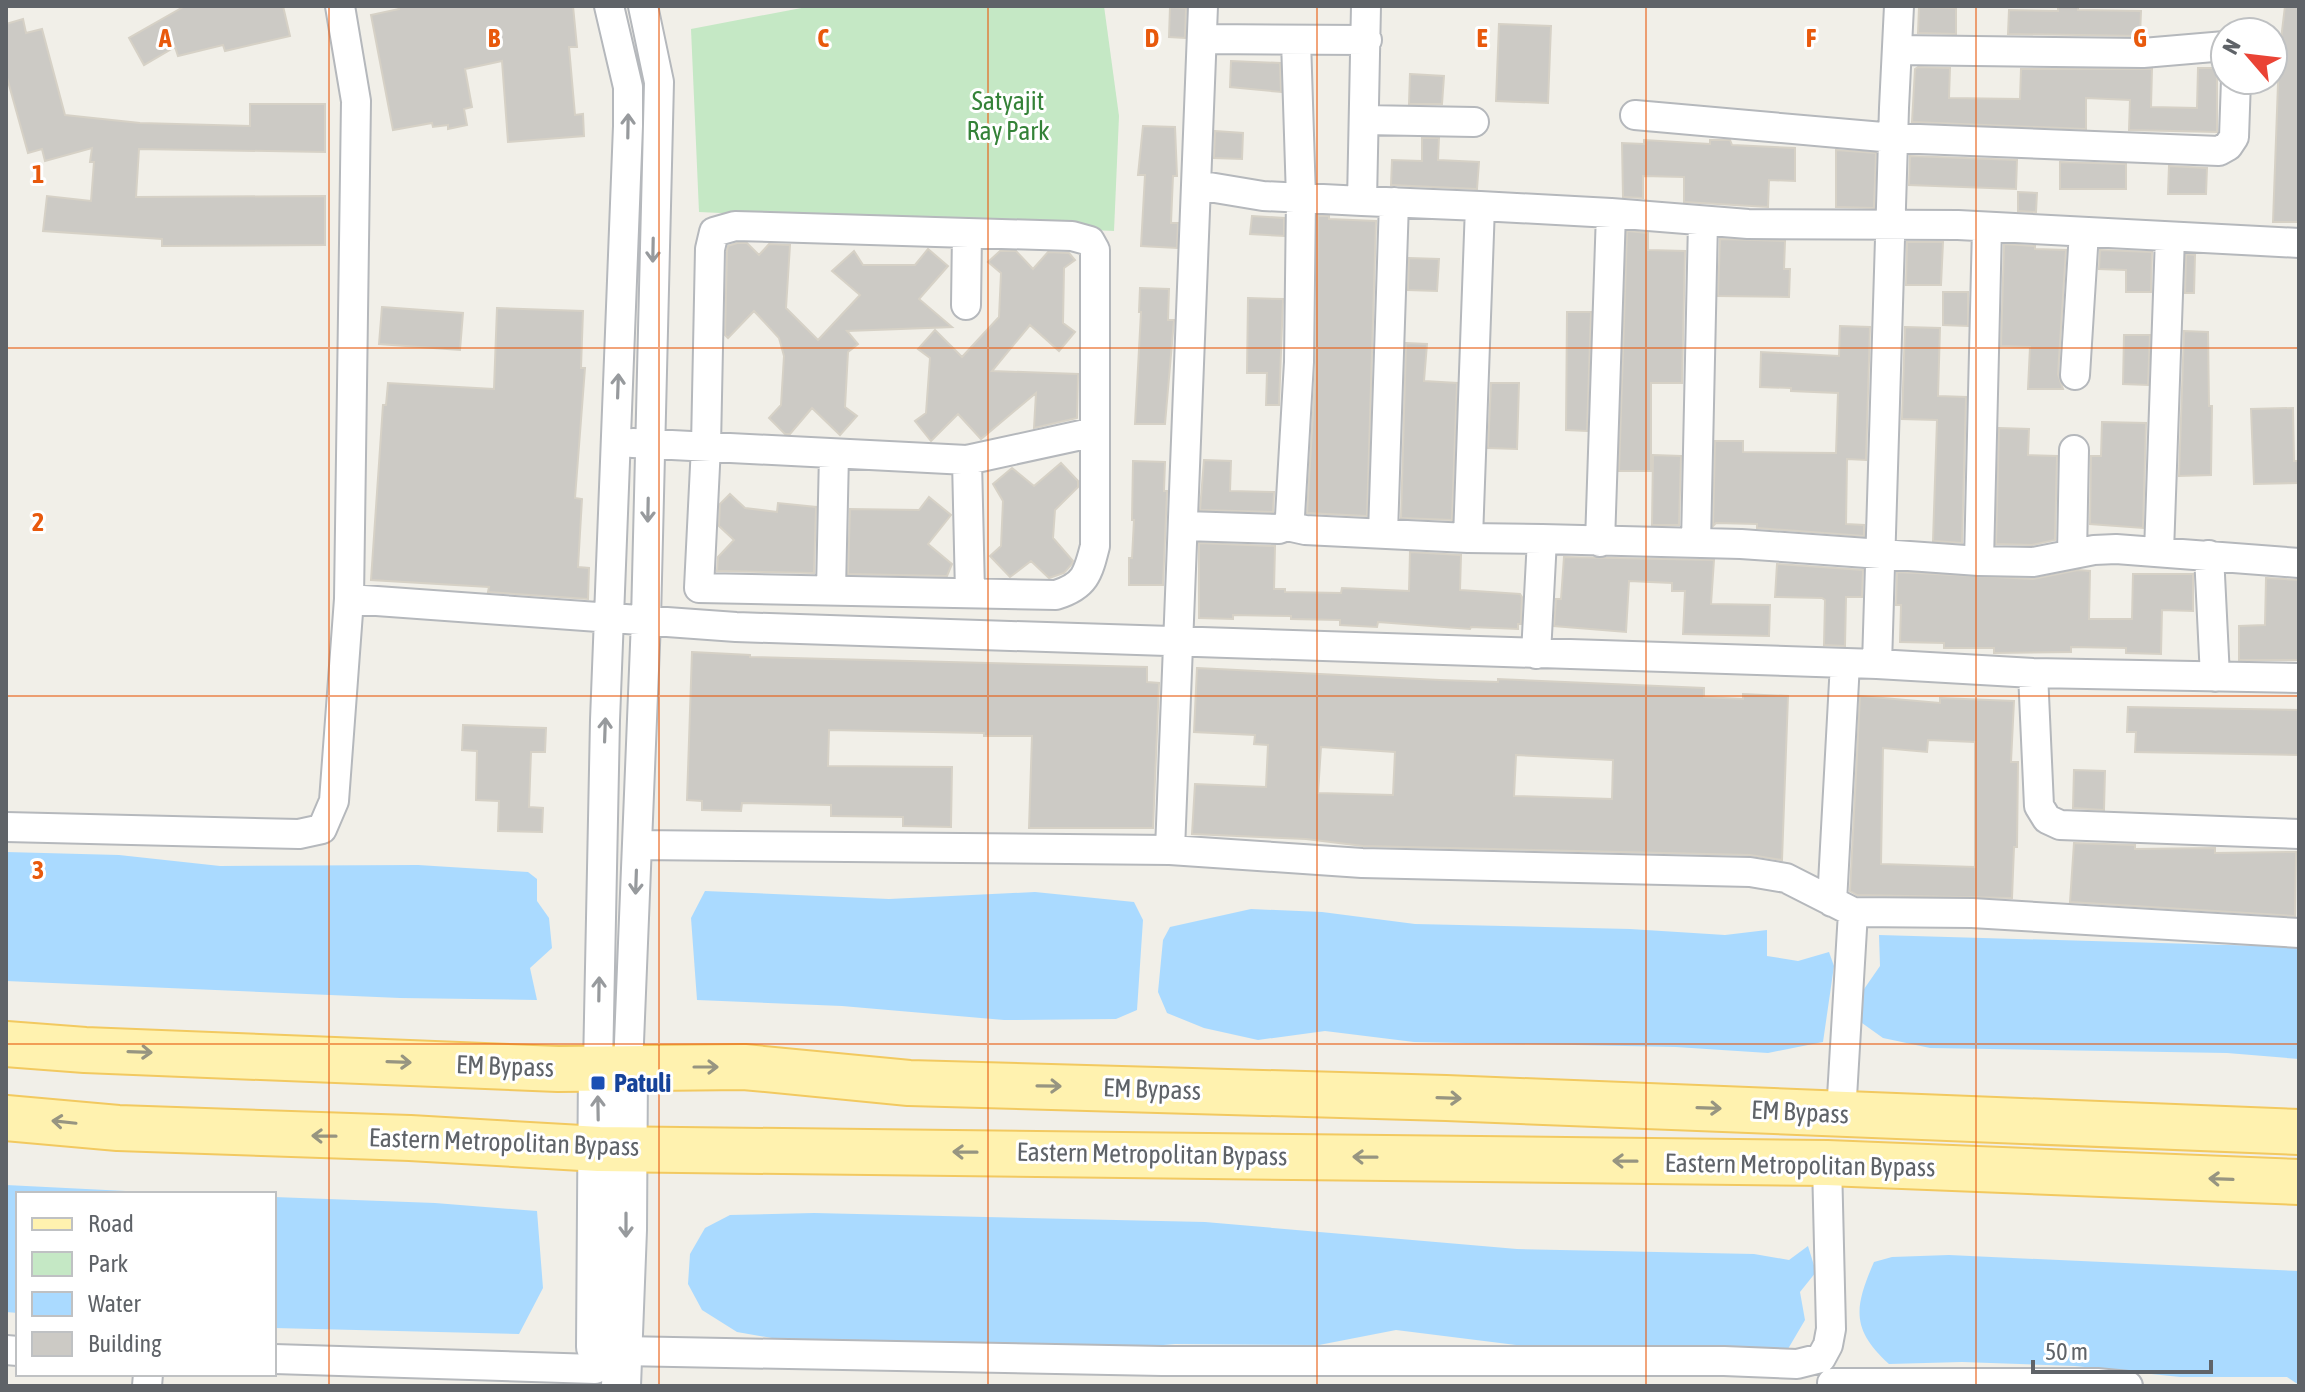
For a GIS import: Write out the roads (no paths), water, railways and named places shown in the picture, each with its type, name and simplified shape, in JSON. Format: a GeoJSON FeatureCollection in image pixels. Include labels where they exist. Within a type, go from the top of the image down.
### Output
{"type":"FeatureCollection","features":[{"type":"Feature","properties":{"kind":"main road","name":"EM Bypass"},"geometry":{"type":"LineString","coordinates":[[6,1044],[558,1069],[744,1067],[909,1083],[1430,1097],[2299,1132]]}},
{"type":"Feature","properties":{"kind":"main road"},"geometry":{"type":"LineString","coordinates":[[608,1373],[627,1230],[612,1148],[613,1067]]}},
{"type":"Feature","properties":{"kind":"main road","name":"Eastern Metropolitan Bypass"},"geometry":{"type":"LineString","coordinates":[[6,1118],[175,1131],[612,1148],[1827,1163],[2299,1182]]}},
{"type":"Feature","properties":{"kind":"street"},"geometry":{"type":"LineString","coordinates":[[6,827],[299,834],[322,829],[334,801],[349,599],[356,101],[340,6]]}},
{"type":"Feature","properties":{"kind":"street"},"geometry":{"type":"LineString","coordinates":[[609,6],[628,87],[602,813],[613,1067]]}},
{"type":"Feature","properties":{"kind":"street"},"geometry":{"type":"LineString","coordinates":[[613,1067],[637,845],[646,620],[659,82],[643,6]]}},
{"type":"Feature","properties":{"kind":"street"},"geometry":{"type":"LineString","coordinates":[[1170,850],[1203,6]]}},
{"type":"Feature","properties":{"kind":"street"},"geometry":{"type":"LineString","coordinates":[[1362,201],[1366,6]]}},
{"type":"Feature","properties":{"kind":"street"},"geometry":{"type":"LineString","coordinates":[[1877,664],[1899,6]]}},
{"type":"Feature","properties":{"kind":"street"},"geometry":{"type":"LineString","coordinates":[[1203,39],[1367,40]]}},
{"type":"Feature","properties":{"kind":"street"},"geometry":{"type":"LineString","coordinates":[[1287,526],[1299,362],[1301,198],[1296,40]]}},
{"type":"Feature","properties":{"kind":"street"},"geometry":{"type":"LineString","coordinates":[[1897,50],[2143,53],[2209,47]]}},
{"type":"Feature","properties":{"kind":"street"},"geometry":{"type":"LineString","coordinates":[[1635,115],[1894,138],[2219,151],[2228,146],[2234,137],[2235,96]]}},
{"type":"Feature","properties":{"kind":"street"},"geometry":{"type":"LineString","coordinates":[[1364,120],[1474,122]]}},
{"type":"Feature","properties":{"kind":"street"},"geometry":{"type":"LineString","coordinates":[[1197,185],[1263,196],[1611,213],[1703,221],[1987,227],[2299,243]]}},
{"type":"Feature","properties":{"kind":"street"},"geometry":{"type":"LineString","coordinates":[[1383,533],[1394,202]]}},
{"type":"Feature","properties":{"kind":"street"},"geometry":{"type":"LineString","coordinates":[[1468,538],[1480,206]]}},
{"type":"Feature","properties":{"kind":"street"},"geometry":{"type":"LineString","coordinates":[[625,207],[654,208]]}},
{"type":"Feature","properties":{"kind":"street"},"geometry":{"type":"LineString","coordinates":[[1600,542],[1611,213]]}},
{"type":"Feature","properties":{"kind":"street"},"geometry":{"type":"LineString","coordinates":[[1696,543],[1703,221]]}},
{"type":"Feature","properties":{"kind":"street"},"geometry":{"type":"LineString","coordinates":[[735,226],[967,233],[1072,236],[1090,241],[1095,250],[1095,546],[1088,572],[1074,589],[1056,595],[699,588],[710,249],[714,232],[735,226]]}},
{"type":"Feature","properties":{"kind":"street"},"geometry":{"type":"LineString","coordinates":[[1979,561],[1987,227]]}},
{"type":"Feature","properties":{"kind":"street"},"geometry":{"type":"LineString","coordinates":[[2075,375],[2084,232]]}},
{"type":"Feature","properties":{"kind":"street"},"geometry":{"type":"LineString","coordinates":[[966,305],[967,233]]}},
{"type":"Feature","properties":{"kind":"street"},"geometry":{"type":"LineString","coordinates":[[2159,552],[2170,237]]}},
{"type":"Feature","properties":{"kind":"street"},"geometry":{"type":"LineString","coordinates":[[617,443],[967,460],[1095,432]]}},
{"type":"Feature","properties":{"kind":"street"},"geometry":{"type":"LineString","coordinates":[[2072,554],[2074,450]]}},
{"type":"Feature","properties":{"kind":"street"},"geometry":{"type":"LineString","coordinates":[[831,590],[834,454]]}},
{"type":"Feature","properties":{"kind":"street"},"geometry":{"type":"LineString","coordinates":[[967,460],[970,593]]}},
{"type":"Feature","properties":{"kind":"street"},"geometry":{"type":"LineString","coordinates":[[1184,526],[1279,529],[1287,526],[1305,530],[1468,538],[1696,543],[1979,561],[2033,562],[2116,549],[2299,563]]}},
{"type":"Feature","properties":{"kind":"street"},"geometry":{"type":"LineString","coordinates":[[1536,654],[1542,539]]}},
{"type":"Feature","properties":{"kind":"street"},"geometry":{"type":"LineString","coordinates":[[2209,555],[2215,677]]}},
{"type":"Feature","properties":{"kind":"street"},"geometry":{"type":"LineString","coordinates":[[349,599],[736,627],[1877,664],[2033,673],[2299,678]]}},
{"type":"Feature","properties":{"kind":"street"},"geometry":{"type":"LineString","coordinates":[[1841,1114],[1845,663]]}},
{"type":"Feature","properties":{"kind":"street"},"geometry":{"type":"LineString","coordinates":[[2033,673],[2039,806],[2047,819],[2060,825],[2299,834]]}},
{"type":"Feature","properties":{"kind":"street"},"geometry":{"type":"LineString","coordinates":[[602,813],[638,815]]}},
{"type":"Feature","properties":{"kind":"street"},"geometry":{"type":"LineString","coordinates":[[637,845],[1170,850],[1362,863],[1750,872],[1786,878],[1842,907],[2299,933]]}},
{"type":"Feature","properties":{"kind":"street"},"geometry":{"type":"LineString","coordinates":[[1827,1163],[1831,1329],[1828,1376]]}},
{"type":"Feature","properties":{"kind":"street"},"geometry":{"type":"LineString","coordinates":[[276,1359],[608,1373],[1724,1374],[1797,1364],[1828,1376],[2128,1386]]}},
{"type":"Feature","properties":{"kind":"water"},"geometry":{"type":"Polygon","coordinates":[[[6,852],[119,855],[220,866],[418,865],[528,872],[537,879],[537,901],[549,918],[552,948],[530,968],[537,1000],[400,998],[6,981],[6,852]]]}},
{"type":"Feature","properties":{"kind":"water"},"geometry":{"type":"Polygon","coordinates":[[[705,891],[889,899],[1035,892],[1134,902],[1143,920],[1137,1010],[1116,1019],[1004,1020],[842,1006],[697,1000],[691,918],[705,891]]]}},
{"type":"Feature","properties":{"kind":"water"},"geometry":{"type":"Polygon","coordinates":[[[1251,909],[1322,912],[1415,924],[1630,929],[1725,935],[1767,930],[1767,956],[1798,961],[1829,952],[1834,966],[1823,1042],[1768,1053],[1676,1047],[1414,1042],[1325,1031],[1258,1040],[1204,1028],[1167,1013],[1158,992],[1163,940],[1170,927],[1251,909]]]}},
{"type":"Feature","properties":{"kind":"water"},"geometry":{"type":"Polygon","coordinates":[[[1879,935],[2299,947],[2299,1059],[2227,1053],[1930,1048],[1883,1038],[1862,1023],[1862,992],[1880,966],[1879,935]]]}},
{"type":"Feature","properties":{"kind":"water"},"geometry":{"type":"Polygon","coordinates":[[[6,1185],[146,1192],[16,1192],[16,1313],[6,1312],[6,1185]]]}},
{"type":"Feature","properties":{"kind":"water"},"geometry":{"type":"Polygon","coordinates":[[[276,1197],[435,1203],[537,1211],[543,1288],[519,1334],[276,1328],[276,1197]]]}},
{"type":"Feature","properties":{"kind":"water"},"geometry":{"type":"Polygon","coordinates":[[[814,1213],[1205,1222],[1517,1249],[1754,1254],[1789,1260],[1808,1246],[1816,1272],[1800,1292],[1805,1320],[1785,1354],[1628,1354],[1524,1346],[1396,1330],[1319,1345],[1175,1344],[1081,1352],[918,1342],[789,1341],[737,1332],[702,1310],[688,1284],[690,1254],[705,1228],[730,1215],[814,1213]]]}},
{"type":"Feature","properties":{"kind":"water"},"geometry":{"type":"Polygon","coordinates":[[[1949,1255],[2299,1271],[2299,1385],[2287,1377],[2180,1377],[2075,1366],[1962,1362],[1889,1364],[1868,1340],[1860,1317],[1863,1292],[1874,1262],[1892,1257],[1949,1255]]]}},
{"type":"Feature","properties":{"kind":"place","name":"Patuli"},"geometry":{"type":"Point","coordinates":[598,1083]}},
{"type":"Feature","properties":{"kind":"park label","name":"Satyajit Ray Park"},"geometry":{"type":"Point","coordinates":[1008,116]}}]}
